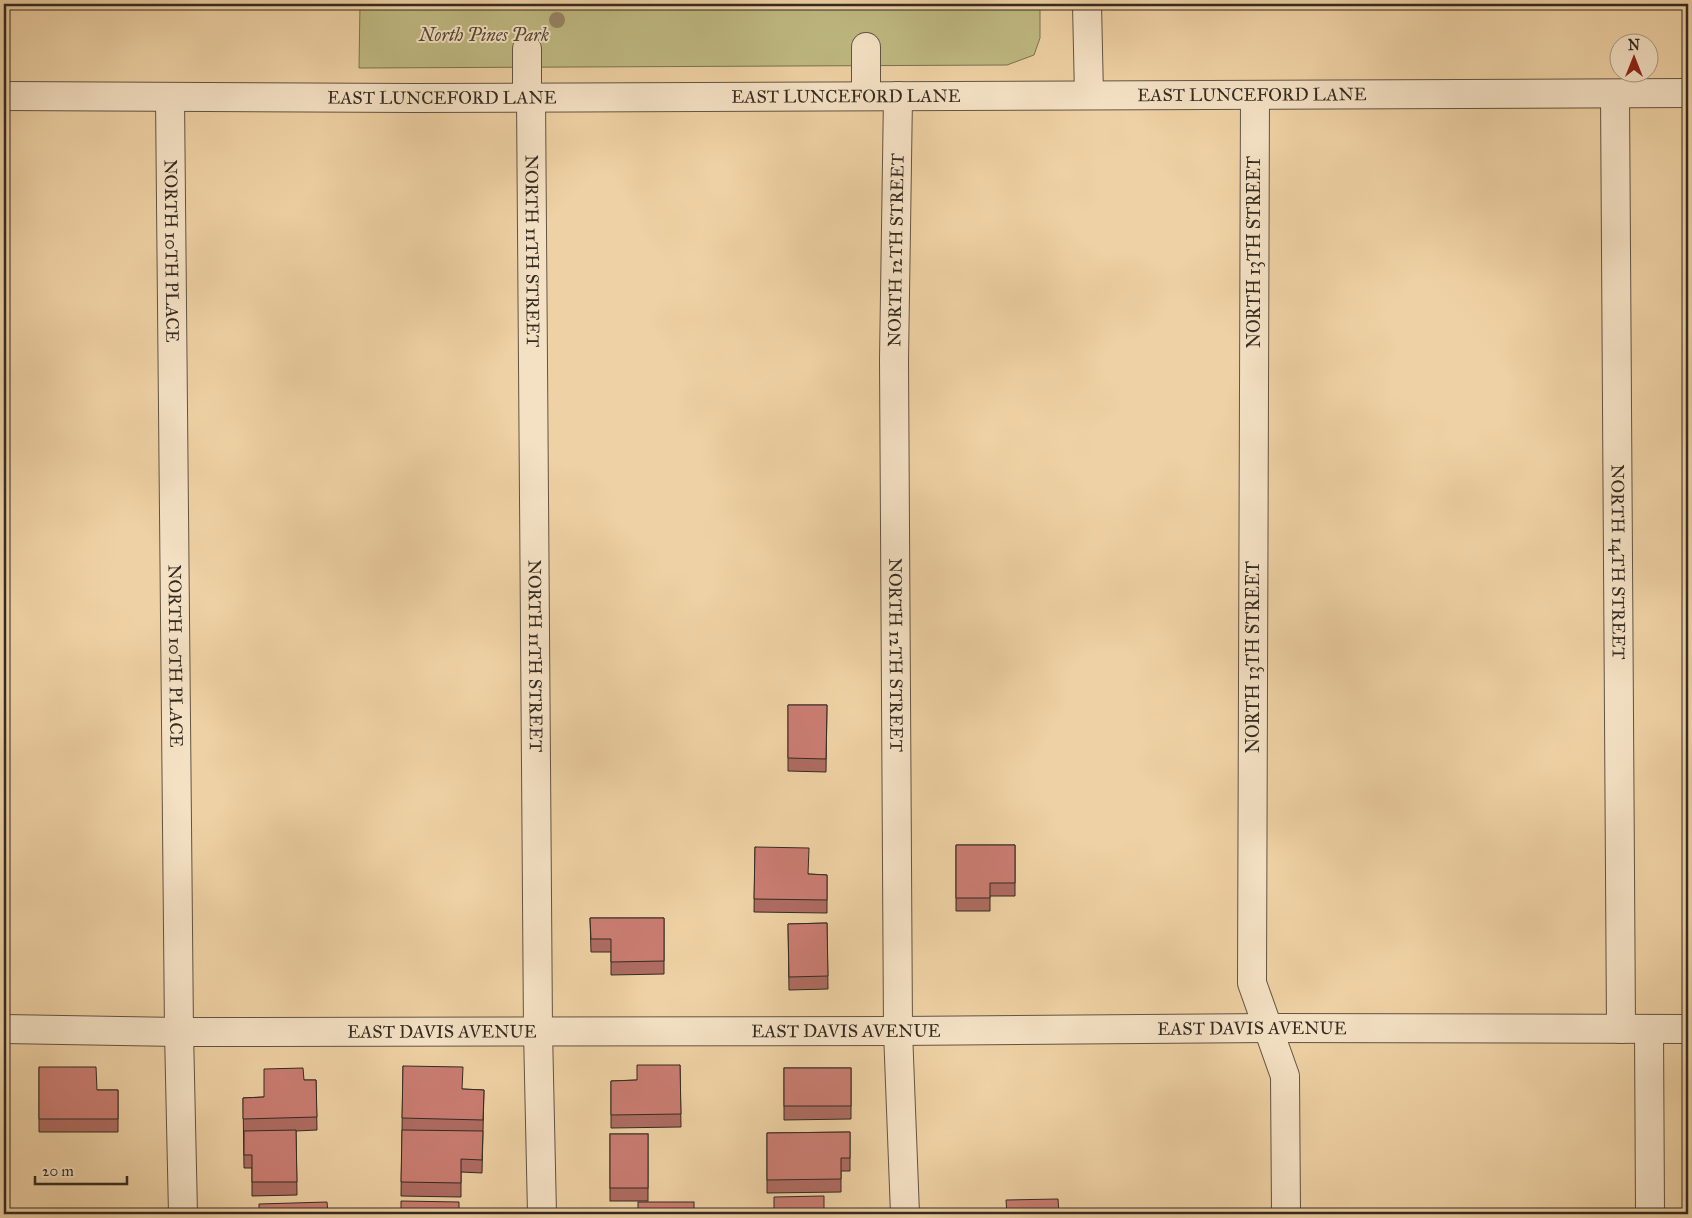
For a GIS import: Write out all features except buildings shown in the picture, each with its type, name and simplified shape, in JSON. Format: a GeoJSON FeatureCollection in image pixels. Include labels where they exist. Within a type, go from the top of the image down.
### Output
{"type":"FeatureCollection","features":[{"type":"Feature","properties":{"kind":"street"},"geometry":{"type":"LineString","coordinates":[[1087,4],[1089,94]]}},
{"type":"Feature","properties":{"kind":"street"},"geometry":{"type":"LineString","coordinates":[[866,47],[866,96]]}},
{"type":"Feature","properties":{"kind":"street","name":"NORTH 11TH STREET"},"geometry":{"type":"LineString","coordinates":[[527,49],[538,1031],[542,1214]]}},
{"type":"Feature","properties":{"kind":"street","name":"EAST LUNCEFORD LANE"},"geometry":{"type":"LineString","coordinates":[[4,96],[529,97],[1688,93]]}},
{"type":"Feature","properties":{"kind":"street","name":"NORTH 13TH STREET"},"geometry":{"type":"LineString","coordinates":[[1255,94],[1252,983],[1285,1076],[1286,1214]]}},
{"type":"Feature","properties":{"kind":"street","name":"NORTH 14TH STREET"},"geometry":{"type":"LineString","coordinates":[[1615,94],[1621,1029]]}},
{"type":"Feature","properties":{"kind":"street","name":"NORTH 12TH STREET"},"geometry":{"type":"LineString","coordinates":[[898,96],[894,360],[898,1031],[905,1214]]}},
{"type":"Feature","properties":{"kind":"street","name":"NORTH 10TH PLACE"},"geometry":{"type":"LineString","coordinates":[[170,97],[183,1214]]}},
{"type":"Feature","properties":{"kind":"street","name":"EAST DAVIS AVENUE"},"geometry":{"type":"LineString","coordinates":[[4,1029],[180,1032],[898,1031],[1268,1028],[1688,1029]]}},
{"type":"Feature","properties":{"kind":"street"},"geometry":{"type":"LineString","coordinates":[[1650,1029],[1650,1214]]}},
{"type":"Feature","properties":{"kind":"green space","name":"North Pines Park"},"geometry":{"type":"Polygon","coordinates":[[[360,4],[1040,4],[1040,38],[1034,55],[1007,65],[359,68],[360,4]]]}}]}
